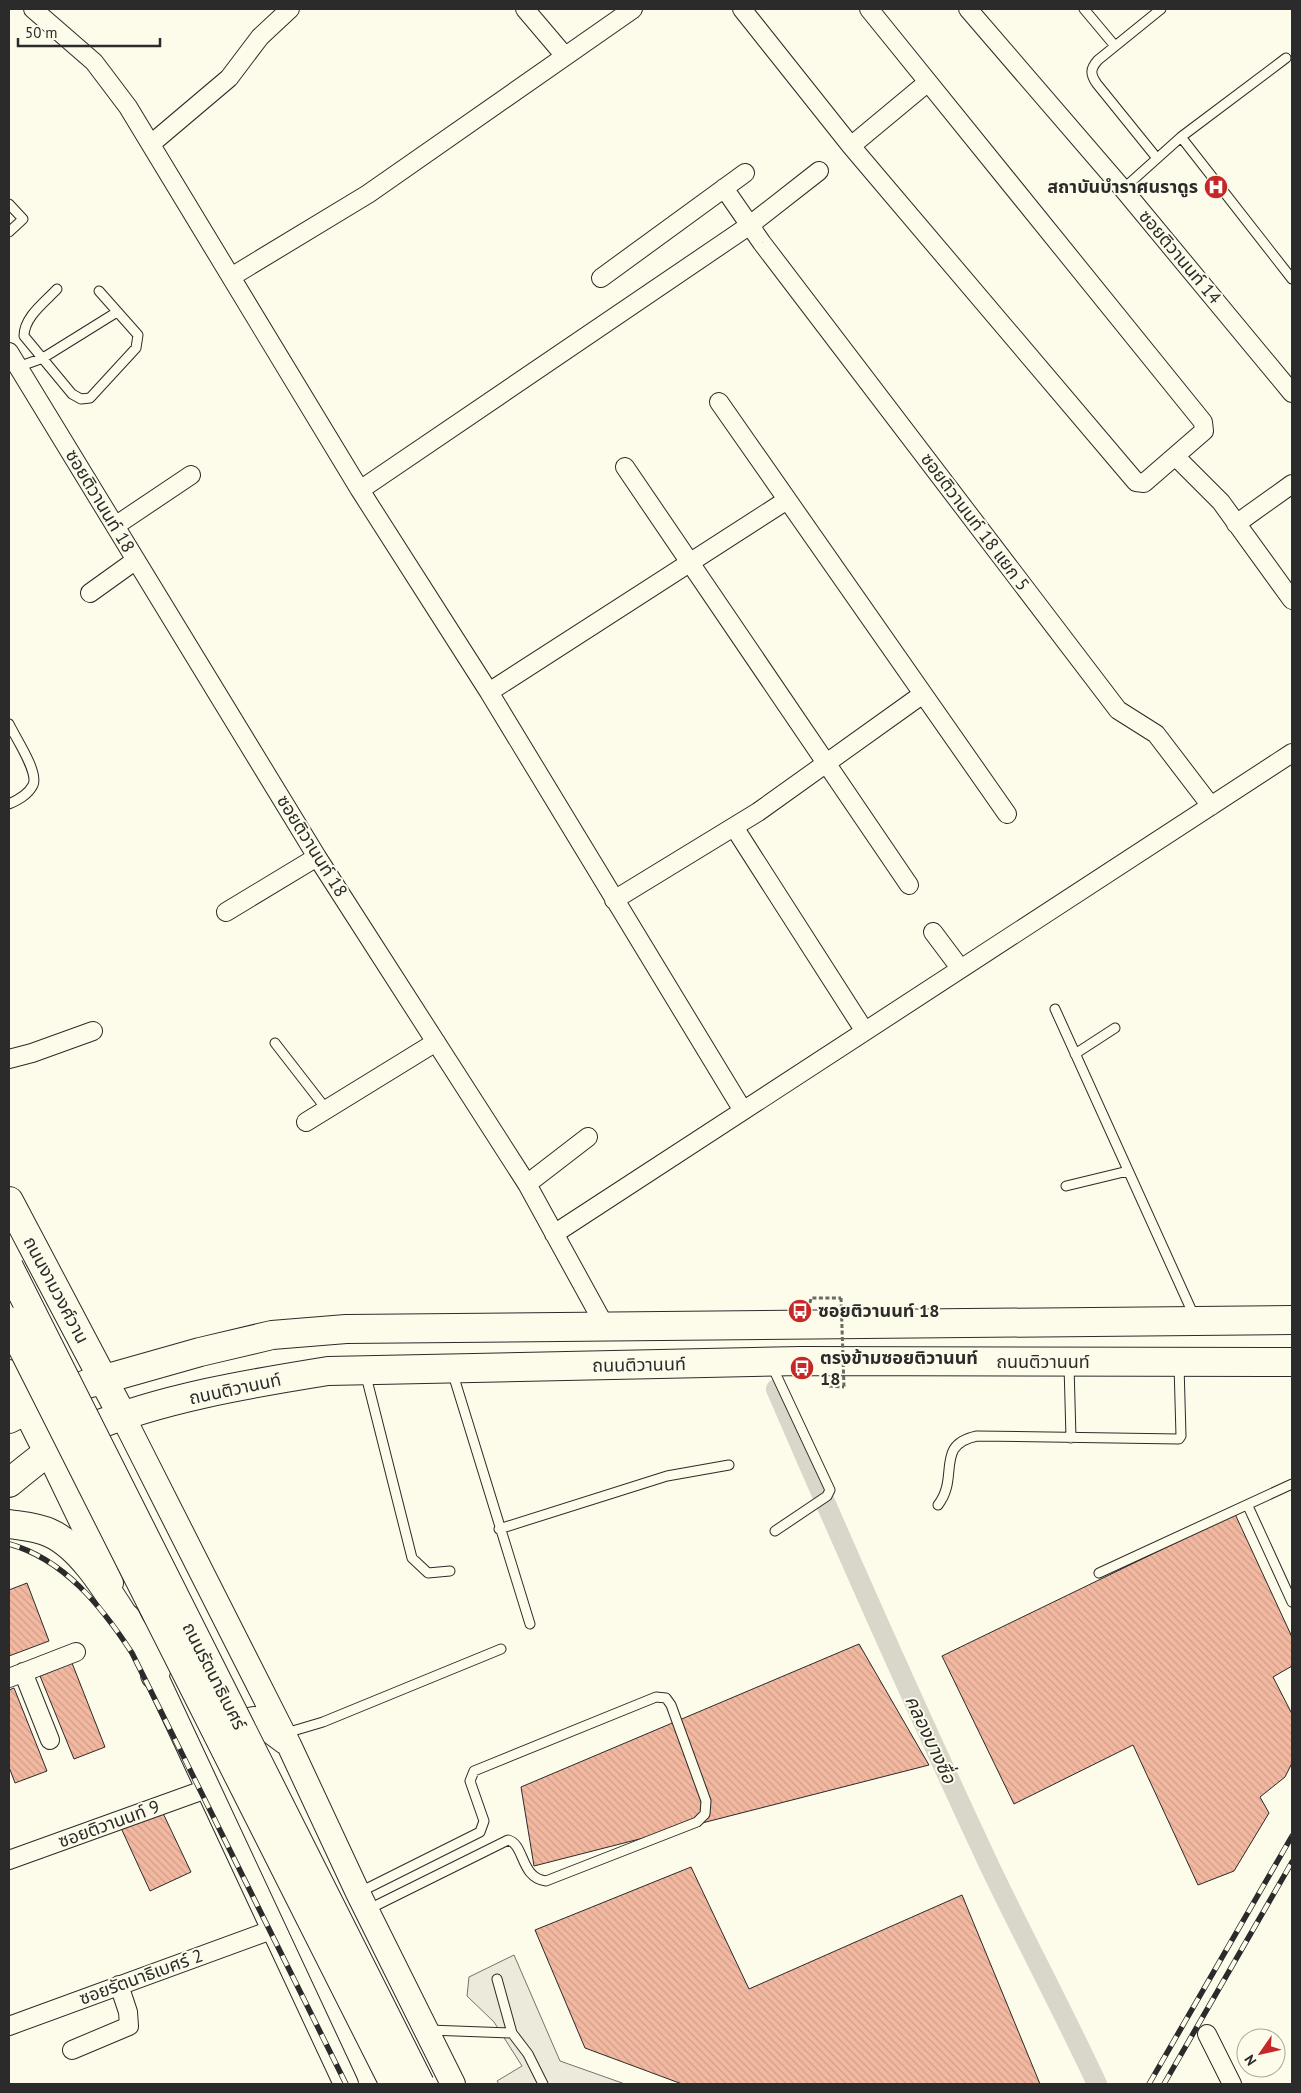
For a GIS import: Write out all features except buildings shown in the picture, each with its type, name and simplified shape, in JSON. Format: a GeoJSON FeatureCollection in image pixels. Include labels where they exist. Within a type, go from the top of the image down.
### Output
{"type":"FeatureCollection","features":[{"type":"Feature","properties":{"kind":"main road","name":"ถนนงามวงศ์วาน"},"geometry":{"type":"LineString","coordinates":[[9,1201],[95,1382]]}},
{"type":"Feature","properties":{"kind":"main road","name":"ถนนรัตนาธิเบศร์"},"geometry":{"type":"LineString","coordinates":[[9,1267],[420,2084]]}},
{"type":"Feature","properties":{"kind":"main road"},"geometry":{"type":"LineString","coordinates":[[9,1278],[50,1373],[54,1396],[55,1449],[136,1635],[346,2084]]}},
{"type":"Feature","properties":{"kind":"main road"},"geometry":{"type":"LineString","coordinates":[[18,1414],[54,1396],[95,1382],[272,1335],[346,1329],[1292,1320]]}},
{"type":"Feature","properties":{"kind":"main road","name":"ถนนรัตนาธิเบศร์"},"geometry":{"type":"LineString","coordinates":[[9,1321],[394,2084]]}},
{"type":"Feature","properties":{"kind":"main road","name":"ถนนติวานนท์"},"geometry":{"type":"LineString","coordinates":[[9,1483],[55,1449],[86,1430],[123,1417],[206,1394],[328,1371],[770,1363],[1292,1362]]}},
{"type":"Feature","properties":{"kind":"main road"},"geometry":{"type":"LineString","coordinates":[[9,1374],[18,1414],[55,1449]]}},
{"type":"Feature","properties":{"kind":"main road"},"geometry":{"type":"LineString","coordinates":[[95,1382],[86,1430],[89,1454],[162,1600],[163,1641],[155,1675]]}},
{"type":"Feature","properties":{"kind":"main road","name":"ถนนรัตนาธิเบศร์"},"geometry":{"type":"LineString","coordinates":[[95,1382],[123,1417],[286,1740],[453,2084]]}},
{"type":"Feature","properties":{"kind":"main road"},"geometry":{"type":"LineString","coordinates":[[9,1524],[44,1530],[76,1551],[136,1635]]}},
{"type":"Feature","properties":{"kind":"main road"},"geometry":{"type":"LineString","coordinates":[[207,1786],[204,1750],[222,1724],[254,1719],[286,1740]]}},
{"type":"Feature","properties":{"kind":"street"},"geometry":{"type":"LineString","coordinates":[[34,9],[94,62],[128,106],[360,490],[489,692],[742,1110]]}},
{"type":"Feature","properties":{"kind":"street"},"geometry":{"type":"LineString","coordinates":[[151,144],[229,78],[260,37],[290,9]]}},
{"type":"Feature","properties":{"kind":"street"},"geometry":{"type":"LineString","coordinates":[[525,9],[564,55]]}},
{"type":"Feature","properties":{"kind":"street"},"geometry":{"type":"LineString","coordinates":[[231,277],[368,194],[564,55],[633,9]]}},
{"type":"Feature","properties":{"kind":"street"},"geometry":{"type":"LineString","coordinates":[[742,9],[851,146],[1136,482],[1144,483],[1204,431],[1203,422],[869,9]]}},
{"type":"Feature","properties":{"kind":"street","name":"ซอยติวานนท์ 14"},"geometry":{"type":"LineString","coordinates":[[968,9],[1123,189],[1292,393]]}},
{"type":"Feature","properties":{"kind":"street"},"geometry":{"type":"LineString","coordinates":[[851,146],[928,82]]}},
{"type":"Feature","properties":{"kind":"street"},"geometry":{"type":"LineString","coordinates":[[360,490],[750,225],[819,171]]}},
{"type":"Feature","properties":{"kind":"street"},"geometry":{"type":"LineString","coordinates":[[601,278],[745,173]]}},
{"type":"Feature","properties":{"kind":"street","name":"ซอยติวานนท์ 18 แยก 5"},"geometry":{"type":"LineString","coordinates":[[724,188],[750,225],[1118,710],[1156,734],[1211,806]]}},
{"type":"Feature","properties":{"kind":"street","name":"ซอยติวานนท์ 18"},"geometry":{"type":"LineString","coordinates":[[12,363],[136,560],[317,857],[528,1184],[604,1326]]}},
{"type":"Feature","properties":{"kind":"street"},"geometry":{"type":"LineString","coordinates":[[719,402],[1008,814]]}},
{"type":"Feature","properties":{"kind":"street"},"geometry":{"type":"LineString","coordinates":[[1176,457],[1221,502],[1292,600]]}},
{"type":"Feature","properties":{"kind":"street"},"geometry":{"type":"LineString","coordinates":[[626,467],[909,885]]}},
{"type":"Feature","properties":{"kind":"street"},"geometry":{"type":"LineString","coordinates":[[115,526],[191,475]]}},
{"type":"Feature","properties":{"kind":"street"},"geometry":{"type":"LineString","coordinates":[[1236,524],[1292,484]]}},
{"type":"Feature","properties":{"kind":"street"},"geometry":{"type":"LineString","coordinates":[[489,692],[787,500]]}},
{"type":"Feature","properties":{"kind":"street"},"geometry":{"type":"LineString","coordinates":[[90,593],[136,560]]}},
{"type":"Feature","properties":{"kind":"street"},"geometry":{"type":"LineString","coordinates":[[614,900],[734,827],[923,694]]}},
{"type":"Feature","properties":{"kind":"street"},"geometry":{"type":"LineString","coordinates":[[554,1234],[864,1030],[1292,753]]}},
{"type":"Feature","properties":{"kind":"street"},"geometry":{"type":"LineString","coordinates":[[734,827],[864,1030]]}},
{"type":"Feature","properties":{"kind":"street"},"geometry":{"type":"LineString","coordinates":[[226,912],[317,857]]}},
{"type":"Feature","properties":{"kind":"street"},"geometry":{"type":"LineString","coordinates":[[933,932],[960,968]]}},
{"type":"Feature","properties":{"kind":"street"},"geometry":{"type":"LineString","coordinates":[[9,1059],[32,1054],[93,1031]]}},
{"type":"Feature","properties":{"kind":"street"},"geometry":{"type":"LineString","coordinates":[[306,1122],[436,1042]]}},
{"type":"Feature","properties":{"kind":"street"},"geometry":{"type":"LineString","coordinates":[[528,1184],[588,1137]]}},
{"type":"Feature","properties":{"kind":"street"},"geometry":{"type":"LineString","coordinates":[[50,1740],[16,1675],[76,1652]]}},
{"type":"Feature","properties":{"kind":"street","name":"ซอยติวานนท์ 9"},"geometry":{"type":"LineString","coordinates":[[9,1860],[207,1786]]}},
{"type":"Feature","properties":{"kind":"street","name":"ซอยรัตนาธิเบศร์ 2"},"geometry":{"type":"LineString","coordinates":[[9,2026],[274,1929]]}},
{"type":"Feature","properties":{"kind":"street"},"geometry":{"type":"LineString","coordinates":[[72,2050],[129,2026],[128,2012],[119,1985]]}},
{"type":"Feature","properties":{"kind":"street"},"geometry":{"type":"LineString","coordinates":[[1207,2034],[1232,2084]]}},
{"type":"Feature","properties":{"kind":"lane"},"geometry":{"type":"LineString","coordinates":[[1084,9],[1115,46]]}},
{"type":"Feature","properties":{"kind":"lane"},"geometry":{"type":"LineString","coordinates":[[1156,157],[1092,77],[1091,68],[1161,9]]}},
{"type":"Feature","properties":{"kind":"lane"},"geometry":{"type":"LineString","coordinates":[[1123,189],[1156,157],[1286,58]]}},
{"type":"Feature","properties":{"kind":"lane"},"geometry":{"type":"LineString","coordinates":[[1181,137],[1292,279]]}},
{"type":"Feature","properties":{"kind":"lane"},"geometry":{"type":"LineString","coordinates":[[9,204],[23,219],[9,232]]}},
{"type":"Feature","properties":{"kind":"lane"},"geometry":{"type":"LineString","coordinates":[[57,289],[28,319],[24,328],[24,336],[72,394],[81,399],[90,398],[136,348],[138,335],[99,291]]}},
{"type":"Feature","properties":{"kind":"lane"},"geometry":{"type":"LineString","coordinates":[[12,363],[43,358],[117,312]]}},
{"type":"Feature","properties":{"kind":"lane"},"geometry":{"type":"LineString","coordinates":[[9,724],[35,774],[34,784],[25,796],[9,804]]}},
{"type":"Feature","properties":{"kind":"lane"},"geometry":{"type":"LineString","coordinates":[[1055,1009],[1196,1321]]}},
{"type":"Feature","properties":{"kind":"lane"},"geometry":{"type":"LineString","coordinates":[[1075,1054],[1115,1028]]}},
{"type":"Feature","properties":{"kind":"lane"},"geometry":{"type":"LineString","coordinates":[[275,1043],[327,1110]]}},
{"type":"Feature","properties":{"kind":"lane"},"geometry":{"type":"LineString","coordinates":[[1066,1186],[1128,1171]]}},
{"type":"Feature","properties":{"kind":"lane"},"geometry":{"type":"LineString","coordinates":[[1068,1362],[1071,1438]]}},
{"type":"Feature","properties":{"kind":"lane"},"geometry":{"type":"LineString","coordinates":[[938,1505],[945,1496],[953,1449],[960,1441],[977,1436],[1179,1439],[1181,1436],[1178,1362]]}},
{"type":"Feature","properties":{"kind":"lane"},"geometry":{"type":"LineString","coordinates":[[770,1363],[830,1488],[827,1496],[775,1531]]}},
{"type":"Feature","properties":{"kind":"lane"},"geometry":{"type":"LineString","coordinates":[[451,1368],[499,1529],[530,1624]]}},
{"type":"Feature","properties":{"kind":"lane"},"geometry":{"type":"LineString","coordinates":[[364,1370],[412,1558],[428,1573],[450,1571]]}},
{"type":"Feature","properties":{"kind":"lane"},"geometry":{"type":"LineString","coordinates":[[499,1529],[667,1476],[729,1465]]}},
{"type":"Feature","properties":{"kind":"lane"},"geometry":{"type":"LineString","coordinates":[[1099,1573],[1248,1506],[1292,1484]]}},
{"type":"Feature","properties":{"kind":"lane"},"geometry":{"type":"LineString","coordinates":[[1248,1506],[1292,1602]]}},
{"type":"Feature","properties":{"kind":"lane"},"geometry":{"type":"LineString","coordinates":[[286,1740],[323,1722],[501,1649]]}},
{"type":"Feature","properties":{"kind":"lane"},"geometry":{"type":"LineString","coordinates":[[656,1696],[666,1698],[671,1705],[706,1804],[705,1814],[697,1822],[546,1881],[537,1879],[530,1874],[514,1843],[508,1840],[363,1902],[480,1832],[484,1824],[470,1781],[474,1771],[656,1696]]}},
{"type":"Feature","properties":{"kind":"lane"},"geometry":{"type":"LineString","coordinates":[[497,1978],[512,2033],[528,2054],[543,2084]]}},
{"type":"Feature","properties":{"kind":"lane"},"geometry":{"type":"LineString","coordinates":[[426,2030],[512,2033]]}},
{"type":"Feature","properties":{"kind":"path"},"geometry":{"type":"LineString","coordinates":[[811,1298],[841,1298],[844,1387]]}},
{"type":"Feature","properties":{"kind":"shaded area"},"geometry":{"type":"Polygon","coordinates":[[[514,1955],[560,2061],[625,2084],[499,2084],[497,2081],[522,2066],[494,2022],[467,1996],[469,1977],[514,1955]]]}},
{"type":"Feature","properties":{"kind":"waterway","name":"คลองบางซื่อ"},"geometry":{"type":"LineString","coordinates":[[776,1389],[962,1808],[1097,2084]]}},
{"type":"Feature","properties":{"kind":"railway"},"geometry":{"type":"LineString","coordinates":[[9,1544],[29,1551],[47,1561],[80,1587],[108,1619],[132,1653],[346,2084]]}},
{"type":"Feature","properties":{"kind":"railway"},"geometry":{"type":"LineString","coordinates":[[1149,2084],[1292,1836]]}},
{"type":"Feature","properties":{"kind":"railway"},"geometry":{"type":"LineString","coordinates":[[1164,2084],[1292,1862]]}},
{"type":"Feature","properties":{"kind":"place","name":"สถาบันบำราศนราดูร"},"geometry":{"type":"Point","coordinates":[1216,187]}},
{"type":"Feature","properties":{"kind":"place","name":"ซอยติวานนท์ 18"},"geometry":{"type":"Point","coordinates":[800,1311]}},
{"type":"Feature","properties":{"kind":"place","name":"ตรงข้ามซอยติวานนท์ 18"},"geometry":{"type":"Point","coordinates":[802,1368]}}]}
